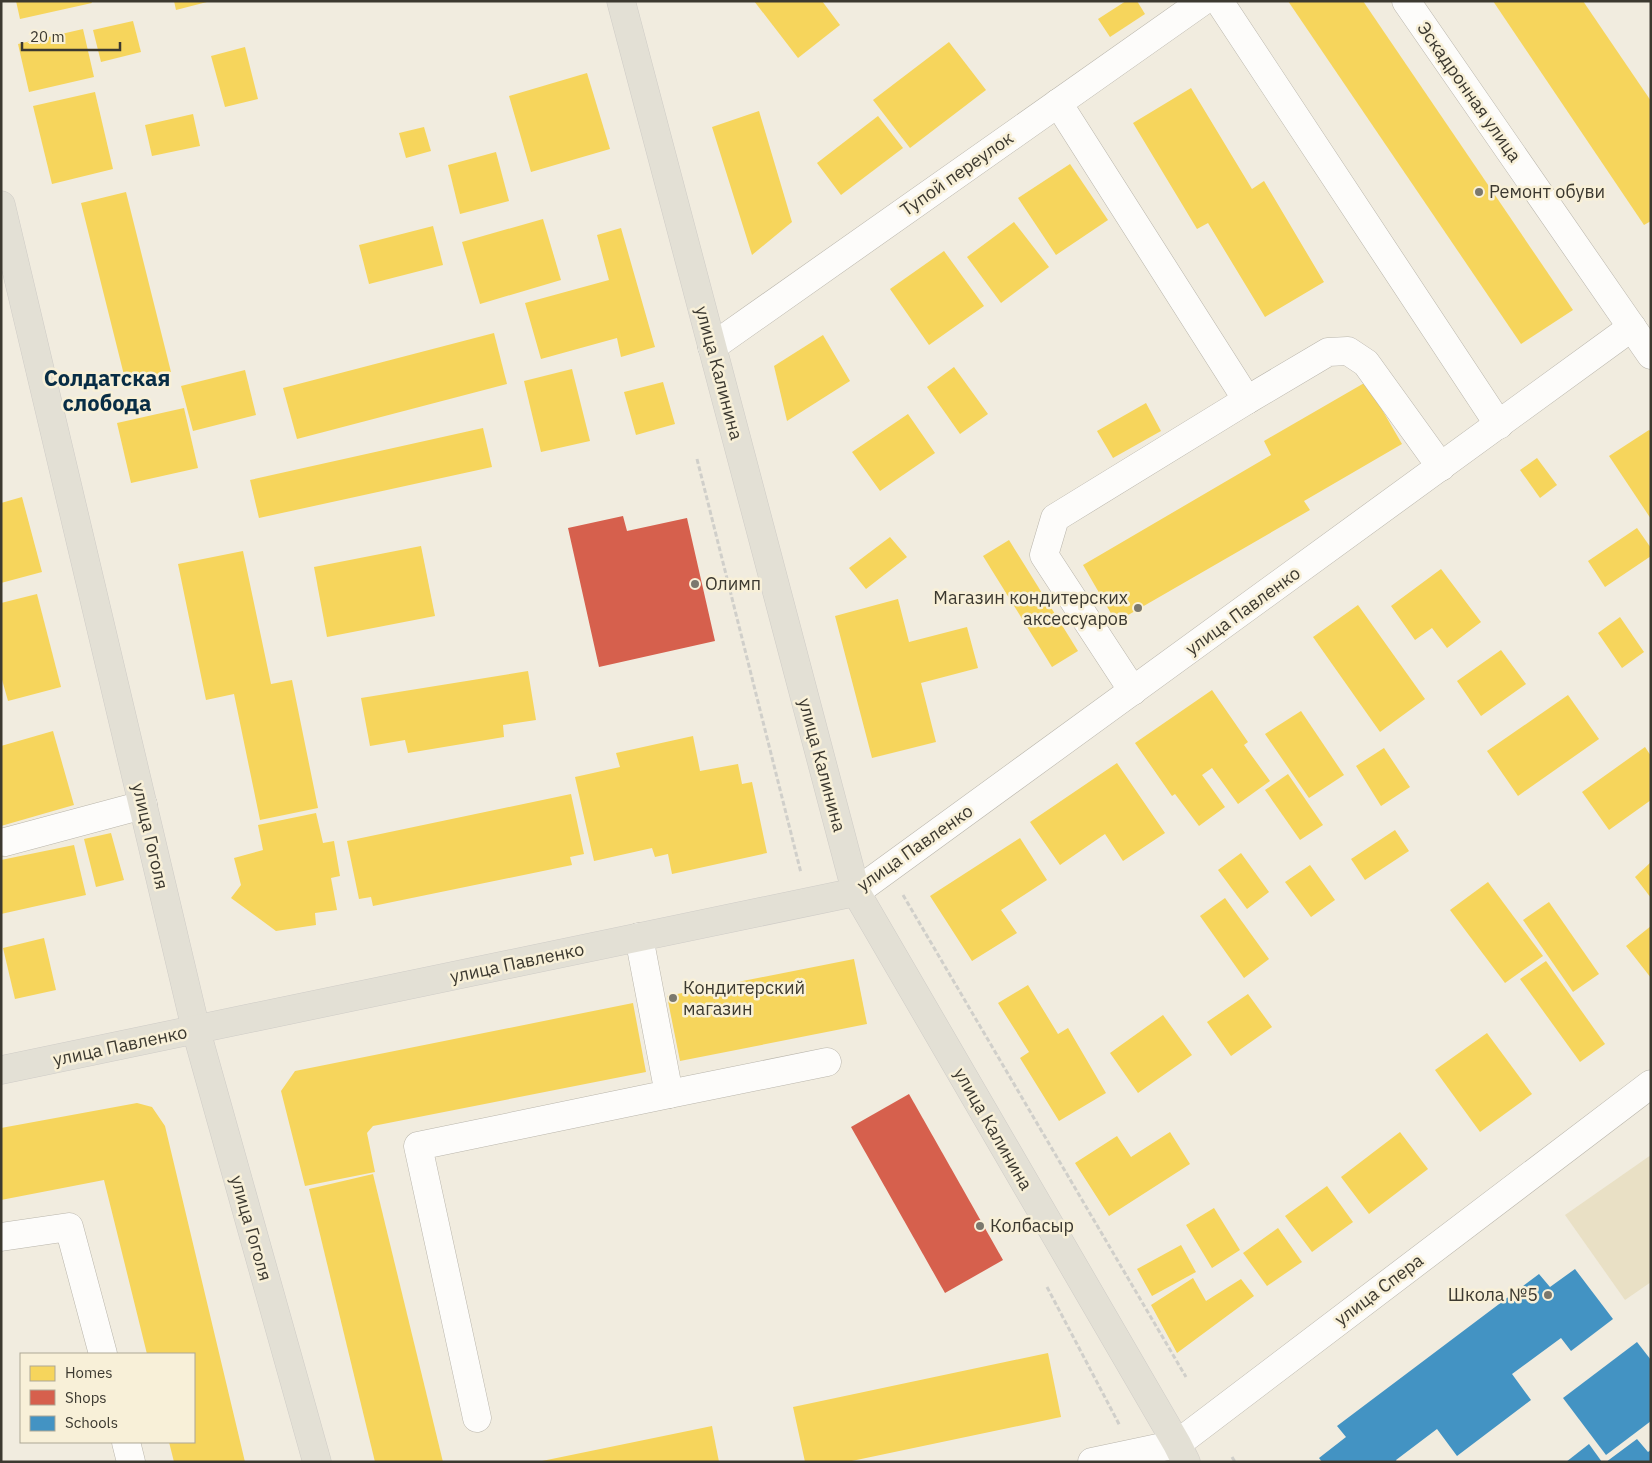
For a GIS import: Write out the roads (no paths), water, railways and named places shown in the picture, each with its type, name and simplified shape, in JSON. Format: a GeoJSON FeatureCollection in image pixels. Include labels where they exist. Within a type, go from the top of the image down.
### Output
{"type":"FeatureCollection","features":[{"type":"Feature","properties":{"kind":"main road","name":"улица Калинина"},"geometry":{"type":"LineString","coordinates":[[621,1],[856,892],[1181,1453]]}},
{"type":"Feature","properties":{"kind":"main road","name":"улица Гоголя"},"geometry":{"type":"LineString","coordinates":[[1,205],[196,1030],[318,1462]]}},
{"type":"Feature","properties":{"kind":"main road","name":"улица Павленко"},"geometry":{"type":"LineString","coordinates":[[1,1070],[856,892]]}},
{"type":"Feature","properties":{"kind":"street","name":"Тупой переулок"},"geometry":{"type":"LineString","coordinates":[[712,347],[1203,1]]}},
{"type":"Feature","properties":{"kind":"street"},"geometry":{"type":"LineString","coordinates":[[1219,1],[1499,425]]}},
{"type":"Feature","properties":{"kind":"street","name":"Эскадронная улица"},"geometry":{"type":"LineString","coordinates":[[1406,1],[1651,355]]}},
{"type":"Feature","properties":{"kind":"street"},"geometry":{"type":"LineString","coordinates":[[1058,103],[1247,400]]}},
{"type":"Feature","properties":{"kind":"street","name":"улица Павленко"},"geometry":{"type":"LineString","coordinates":[[856,892],[1632,327]]}},
{"type":"Feature","properties":{"kind":"street"},"geometry":{"type":"LineString","coordinates":[[1133,691],[1044,555],[1054,518],[1328,352],[1348,351],[1366,363],[1441,467]]}},
{"type":"Feature","properties":{"kind":"street"},"geometry":{"type":"LineString","coordinates":[[5,842],[143,805]]}},
{"type":"Feature","properties":{"kind":"street"},"geometry":{"type":"LineString","coordinates":[[639,937],[669,1094]]}},
{"type":"Feature","properties":{"kind":"street"},"geometry":{"type":"LineString","coordinates":[[477,1418],[418,1146],[827,1062]]}},
{"type":"Feature","properties":{"kind":"street","name":"улица Спера"},"geometry":{"type":"LineString","coordinates":[[1092,1462],[1181,1453],[1651,1084]]}},
{"type":"Feature","properties":{"kind":"street"},"geometry":{"type":"LineString","coordinates":[[1,1237],[69,1227],[103,1353]]}},
{"type":"Feature","properties":{"kind":"street"},"geometry":{"type":"LineString","coordinates":[[126,1443],[131,1462]]}},
{"type":"Feature","properties":{"kind":"place","name":"Ремонт обуви"},"geometry":{"type":"Point","coordinates":[1479,192]}},
{"type":"Feature","properties":{"kind":"place","name":"Олимп"},"geometry":{"type":"Point","coordinates":[695,584]}},
{"type":"Feature","properties":{"kind":"place","name":"Магазин кондитерских аксессуаров"},"geometry":{"type":"Point","coordinates":[1138,608]}},
{"type":"Feature","properties":{"kind":"place","name":"Кондитерский магазин"},"geometry":{"type":"Point","coordinates":[673,998]}},
{"type":"Feature","properties":{"kind":"place","name":"Колбасыр"},"geometry":{"type":"Point","coordinates":[980,1226]}},
{"type":"Feature","properties":{"kind":"place","name":"Школа №5"},"geometry":{"type":"Point","coordinates":[1548,1295]}},
{"type":"Feature","properties":{"kind":"district","name":"Солдатская слобода"},"geometry":{"type":"Point","coordinates":[107,390]}}]}
